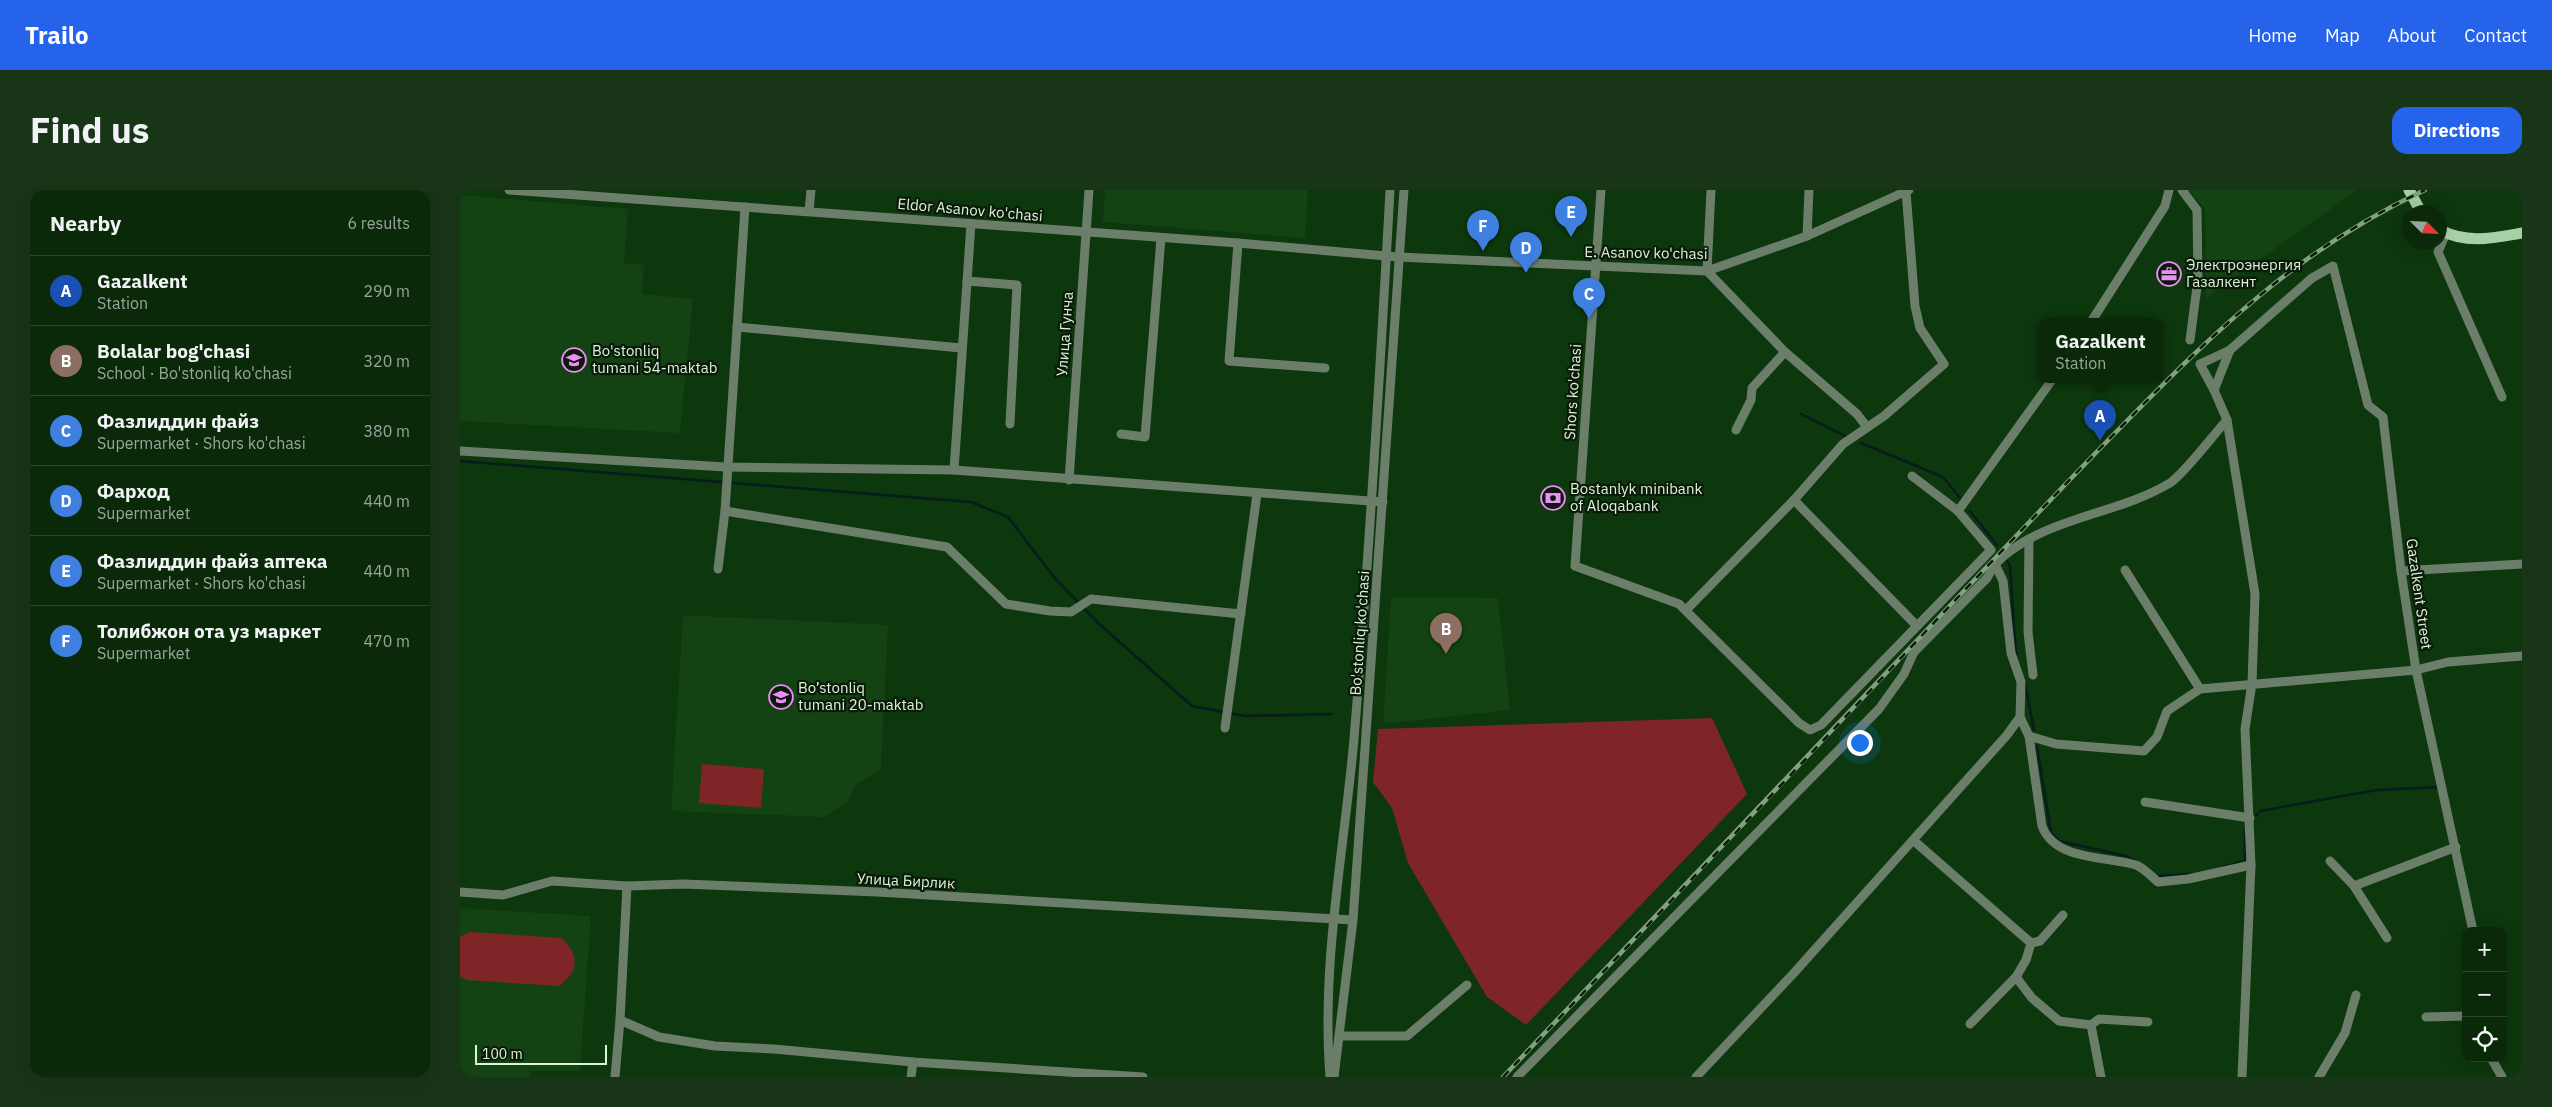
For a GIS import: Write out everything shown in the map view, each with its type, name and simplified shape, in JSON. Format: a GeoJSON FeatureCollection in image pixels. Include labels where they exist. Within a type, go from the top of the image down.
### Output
{"type":"FeatureCollection","features":[{"type":"Feature","properties":{"kind":"main road"},"geometry":{"type":"LineString","coordinates":[[2409,190],[2416,205]]}},
{"type":"Feature","properties":{"kind":"main road"},"geometry":{"type":"LineString","coordinates":[[2447,233],[2478,239],[2522,232]]}},
{"type":"Feature","properties":{"kind":"street","name":"Eldor Asanov ko'chasi"},"geometry":{"type":"LineString","coordinates":[[509,190],[1238,243],[1398,257]]}},
{"type":"Feature","properties":{"kind":"street"},"geometry":{"type":"LineString","coordinates":[[809,211],[810,190]]}},
{"type":"Feature","properties":{"kind":"street","name":"Улица Гунча"},"geometry":{"type":"LineString","coordinates":[[1069,480],[1089,190]]}},
{"type":"Feature","properties":{"kind":"street","name":"Bo'stonliq ko'chasi"},"geometry":{"type":"LineString","coordinates":[[1332,1077],[1327,1036],[1334,919],[1354,740],[1390,190]]}},
{"type":"Feature","properties":{"kind":"street","name":"Bo'stonliq ko'chasi"},"geometry":{"type":"LineString","coordinates":[[1332,1077],[1341,1036],[1352,920],[1384,502],[1398,257],[1404,190]]}},
{"type":"Feature","properties":{"kind":"street","name":"Shors ko'chasi"},"geometry":{"type":"LineString","coordinates":[[1601,190],[1575,566],[1679,604],[1686,610]]}},
{"type":"Feature","properties":{"kind":"street"},"geometry":{"type":"LineString","coordinates":[[1711,190],[1706,271],[1785,352],[1857,414],[1867,427]]}},
{"type":"Feature","properties":{"kind":"street"},"geometry":{"type":"LineString","coordinates":[[1807,236],[1809,190]]}},
{"type":"Feature","properties":{"kind":"street"},"geometry":{"type":"LineString","coordinates":[[2094,318],[2166,206],[2169,190]]}},
{"type":"Feature","properties":{"kind":"street"},"geometry":{"type":"LineString","coordinates":[[2182,190],[2197,210],[2198,279],[2190,340]]}},
{"type":"Feature","properties":{"kind":"street"},"geometry":{"type":"LineString","coordinates":[[1907,191],[1915,306],[1920,328],[1944,364],[1884,416],[1843,444],[1794,500],[1686,610],[1799,723],[1810,730],[1821,725],[1991,550],[1958,511],[1912,476]]}},
{"type":"Feature","properties":{"kind":"street","name":"E. Asanov ko'chasi"},"geometry":{"type":"LineString","coordinates":[[1398,257],[1706,271],[1807,236],[1907,191]]}},
{"type":"Feature","properties":{"kind":"street"},"geometry":{"type":"LineString","coordinates":[[718,569],[725,511],[726,470],[745,207]]}},
{"type":"Feature","properties":{"kind":"street"},"geometry":{"type":"LineString","coordinates":[[954,470],[971,224]]}},
{"type":"Feature","properties":{"kind":"street"},"geometry":{"type":"LineString","coordinates":[[1121,434],[1145,437],[1161,238]]}},
{"type":"Feature","properties":{"kind":"street"},"geometry":{"type":"LineString","coordinates":[[1238,243],[1229,362],[1325,368]]}},
{"type":"Feature","properties":{"kind":"street"},"geometry":{"type":"LineString","coordinates":[[2438,250],[2502,397]]}},
{"type":"Feature","properties":{"kind":"street","name":"Gazalkent Street"},"geometry":{"type":"LineString","coordinates":[[2230,350],[2312,278],[2333,266],[2368,405],[2383,417],[2401,570],[2416,670],[2472,927]]}},
{"type":"Feature","properties":{"kind":"street"},"geometry":{"type":"LineString","coordinates":[[967,281],[1017,285],[1010,424]]}},
{"type":"Feature","properties":{"kind":"street"},"geometry":{"type":"LineString","coordinates":[[737,327],[961,348]]}},
{"type":"Feature","properties":{"kind":"street"},"geometry":{"type":"LineString","coordinates":[[2214,390],[2230,350]]}},
{"type":"Feature","properties":{"kind":"street"},"geometry":{"type":"LineString","coordinates":[[2230,350],[2200,364],[2227,420],[2255,594],[2252,683],[2245,729],[2251,864],[2242,1077]]}},
{"type":"Feature","properties":{"kind":"street"},"geometry":{"type":"LineString","coordinates":[[1736,430],[1751,400],[1752,388],[1785,352]]}},
{"type":"Feature","properties":{"kind":"street"},"geometry":{"type":"LineString","coordinates":[[1958,511],[2050,383]]}},
{"type":"Feature","properties":{"kind":"street"},"geometry":{"type":"LineString","coordinates":[[1517,1077],[1880,709],[1904,674],[1914,652],[1987,578],[1995,564],[2011,548],[2050,529],[2119,506],[2172,482],[2227,420]]}},
{"type":"Feature","properties":{"kind":"street"},"geometry":{"type":"LineString","coordinates":[[460,451],[726,470],[954,470],[1384,502]]}},
{"type":"Feature","properties":{"kind":"street"},"geometry":{"type":"LineString","coordinates":[[1226,725],[1257,494]]}},
{"type":"Feature","properties":{"kind":"street"},"geometry":{"type":"LineString","coordinates":[[1794,500],[1917,626]]}},
{"type":"Feature","properties":{"kind":"street"},"geometry":{"type":"LineString","coordinates":[[725,511],[947,547],[1006,604],[1050,611],[1071,612],[1091,599],[1241,614]]}},
{"type":"Feature","properties":{"kind":"street"},"geometry":{"type":"LineString","coordinates":[[2029,539],[2028,632],[2033,675]]}},
{"type":"Feature","properties":{"kind":"street"},"geometry":{"type":"LineString","coordinates":[[1995,564],[2004,581],[2011,653],[2021,682],[2020,717],[2029,736],[2042,826],[2045,834],[2058,846],[2138,866],[2158,882],[2188,878],[2251,864]]}},
{"type":"Feature","properties":{"kind":"street"},"geometry":{"type":"LineString","coordinates":[[2401,570],[2522,564]]}},
{"type":"Feature","properties":{"kind":"street"},"geometry":{"type":"LineString","coordinates":[[2125,570],[2200,689]]}},
{"type":"Feature","properties":{"kind":"street"},"geometry":{"type":"LineString","coordinates":[[2029,736],[2056,744],[2144,751],[2157,737],[2166,711],[2200,689],[2416,670],[2448,662],[2522,656]]}},
{"type":"Feature","properties":{"kind":"street"},"geometry":{"type":"LineString","coordinates":[[1696,1077],[1913,840],[2007,735],[2020,717]]}},
{"type":"Feature","properties":{"kind":"street"},"geometry":{"type":"LineString","coordinates":[[2145,802],[2250,818]]}},
{"type":"Feature","properties":{"kind":"street"},"geometry":{"type":"LineString","coordinates":[[1913,840],[2031,944]]}},
{"type":"Feature","properties":{"kind":"street"},"geometry":{"type":"LineString","coordinates":[[2354,886],[2456,847]]}},
{"type":"Feature","properties":{"kind":"street"},"geometry":{"type":"LineString","coordinates":[[2330,861],[2354,886],[2387,938]]}},
{"type":"Feature","properties":{"kind":"street","name":"Улица Бирлик"},"geometry":{"type":"LineString","coordinates":[[460,892],[503,894],[552,882],[627,886],[684,884],[877,892],[1352,920]]}},
{"type":"Feature","properties":{"kind":"street"},"geometry":{"type":"LineString","coordinates":[[615,1077],[627,886]]}},
{"type":"Feature","properties":{"kind":"street"},"geometry":{"type":"LineString","coordinates":[[2031,944],[2040,941],[2063,915]]}},
{"type":"Feature","properties":{"kind":"street"},"geometry":{"type":"LineString","coordinates":[[1970,1024],[2016,977],[2026,960],[2031,944]]}},
{"type":"Feature","properties":{"kind":"street"},"geometry":{"type":"LineString","coordinates":[[2016,977],[2032,998],[2059,1021],[2091,1025],[2099,1019],[2148,1022]]}},
{"type":"Feature","properties":{"kind":"street"},"geometry":{"type":"LineString","coordinates":[[1341,1036],[1407,1036],[1467,985]]}},
{"type":"Feature","properties":{"kind":"street"},"geometry":{"type":"LineString","coordinates":[[2319,1077],[2345,1033],[2356,995]]}},
{"type":"Feature","properties":{"kind":"street"},"geometry":{"type":"LineString","coordinates":[[2426,1018],[2462,1016]]}},
{"type":"Feature","properties":{"kind":"street"},"geometry":{"type":"LineString","coordinates":[[620,1020],[645,1032],[681,1042],[913,1062],[1143,1077]]}},
{"type":"Feature","properties":{"kind":"street"},"geometry":{"type":"LineString","coordinates":[[2091,1025],[2101,1077]]}},
{"type":"Feature","properties":{"kind":"street"},"geometry":{"type":"LineString","coordinates":[[911,1077],[913,1062]]}},
{"type":"Feature","properties":{"kind":"street"},"geometry":{"type":"LineString","coordinates":[[2493,1062],[2502,1077]]}},
{"type":"Feature","properties":{"kind":"shaded area"},"geometry":{"type":"Polygon","coordinates":[[[1105,190],[1308,190],[1305,238],[1103,222],[1105,190]]]}},
{"type":"Feature","properties":{"kind":"shaded area"},"geometry":{"type":"Polygon","coordinates":[[[2188,190],[2357,190],[2206,298],[2205,209],[2188,190]]]}},
{"type":"Feature","properties":{"kind":"shaded area","name":"Bo'stonliq tumani 54-maktab"},"geometry":{"type":"Polygon","coordinates":[[[460,195],[628,209],[624,263],[644,265],[642,294],[693,299],[680,433],[460,421],[460,195]]]}},
{"type":"Feature","properties":{"kind":"shaded area"},"geometry":{"type":"Polygon","coordinates":[[[1391,597],[1498,598],[1510,710],[1383,724],[1391,597]]]}},
{"type":"Feature","properties":{"kind":"shaded area","name":"Bo’stonliq tumani 20-maktab"},"geometry":{"type":"Polygon","coordinates":[[[683,615],[888,625],[881,769],[855,785],[847,803],[824,817],[671,811],[683,615]]]}},
{"type":"Feature","properties":{"kind":"shaded area"},"geometry":{"type":"Polygon","coordinates":[[[1712,718],[1747,794],[1526,1025],[1487,997],[1408,863],[1392,808],[1373,782],[1378,729],[1712,718]]]}},
{"type":"Feature","properties":{"kind":"shaded area"},"geometry":{"type":"Polygon","coordinates":[[[702,764],[764,769],[761,808],[699,803],[702,764]]]}},
{"type":"Feature","properties":{"kind":"shaded area"},"geometry":{"type":"Polygon","coordinates":[[[460,908],[591,916],[580,1071],[530,1071],[529,1077],[460,1077],[460,908]]]}},
{"type":"Feature","properties":{"kind":"shaded area"},"geometry":{"type":"Polygon","coordinates":[[[470,932],[562,938],[572,951],[575,963],[566,980],[559,986],[467,980],[460,976],[460,937],[470,932]]]}},
{"type":"Feature","properties":{"kind":"waterway"},"geometry":{"type":"LineString","coordinates":[[1801,414],[1847,437]]}},
{"type":"Feature","properties":{"kind":"waterway"},"geometry":{"type":"LineString","coordinates":[[1861,443],[1943,477],[1960,498]]}},
{"type":"Feature","properties":{"kind":"waterway"},"geometry":{"type":"LineString","coordinates":[[460,461],[971,502],[1008,517],[1053,576],[1098,623],[1192,706],[1245,716],[1331,714]]}},
{"type":"Feature","properties":{"kind":"waterway"},"geometry":{"type":"LineString","coordinates":[[1970,511],[1997,545]]}},
{"type":"Feature","properties":{"kind":"waterway"},"geometry":{"type":"LineString","coordinates":[[2006,559],[2010,566],[2016,657]]}},
{"type":"Feature","properties":{"kind":"waterway"},"geometry":{"type":"LineString","coordinates":[[2025,683],[2034,730]]}},
{"type":"Feature","properties":{"kind":"waterway"},"geometry":{"type":"LineString","coordinates":[[2037,746],[2051,833],[2059,841],[2126,856],[2135,861]]}},
{"type":"Feature","properties":{"kind":"waterway"},"geometry":{"type":"LineString","coordinates":[[2256,816],[2260,811],[2377,790],[2438,787]]}},
{"type":"Feature","properties":{"kind":"waterway"},"geometry":{"type":"LineString","coordinates":[[2222,867],[2245,861],[2245,830]]}},
{"type":"Feature","properties":{"kind":"waterway"},"geometry":{"type":"LineString","coordinates":[[2156,876],[2193,874]]}},
{"type":"Feature","properties":{"kind":"railway"},"geometry":{"type":"LineString","coordinates":[[1503,1077],[2054,496],[2191,357],[2262,294],[2299,265],[2338,238],[2380,213],[2425,190]]}},
{"type":"Feature","properties":{"kind":"place","name":"Фазлиддин файз аптека"},"geometry":{"type":"Point","coordinates":[1571,237]}},
{"type":"Feature","properties":{"kind":"place","name":"Толибжон ота уз маркет"},"geometry":{"type":"Point","coordinates":[1483,251]}},
{"type":"Feature","properties":{"kind":"place","name":"Фарход"},"geometry":{"type":"Point","coordinates":[1526,273]}},
{"type":"Feature","properties":{"kind":"place","name":"Электроэнергия Газалкент"},"geometry":{"type":"Point","coordinates":[2169,274]}},
{"type":"Feature","properties":{"kind":"place","name":"Фазлиддин файз"},"geometry":{"type":"Point","coordinates":[1589,319]}},
{"type":"Feature","properties":{"kind":"place","name":"Bo'stonliq tumani 54-maktab"},"geometry":{"type":"Point","coordinates":[574,360]}},
{"type":"Feature","properties":{"kind":"place","name":"Gazalkent"},"geometry":{"type":"Point","coordinates":[2100,441]}},
{"type":"Feature","properties":{"kind":"place","name":"Bostanlyk minibank of Aloqabank"},"geometry":{"type":"Point","coordinates":[1553,498]}},
{"type":"Feature","properties":{"kind":"place","name":"Bolalar bog'chasi"},"geometry":{"type":"Point","coordinates":[1446,654]}},
{"type":"Feature","properties":{"kind":"place","name":"Bo’stonliq tumani 20-maktab"},"geometry":{"type":"Point","coordinates":[781,697]}}]}
